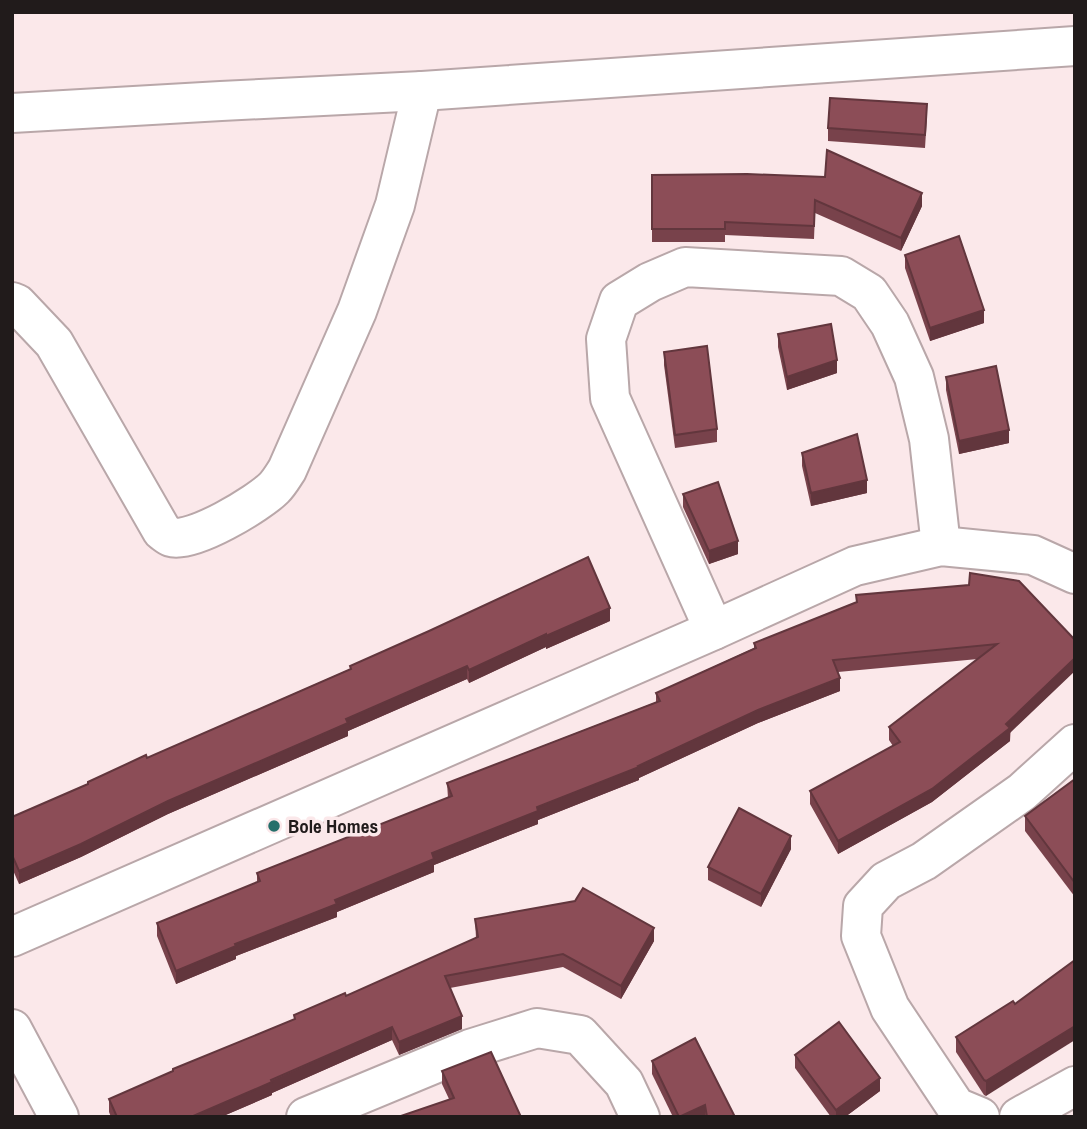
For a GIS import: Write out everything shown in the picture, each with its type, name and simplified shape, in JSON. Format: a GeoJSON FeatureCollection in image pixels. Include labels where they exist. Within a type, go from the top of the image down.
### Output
{"type":"FeatureCollection","features":[{"type":"Feature","properties":{"kind":"street"},"geometry":{"type":"LineString","coordinates":[[12,113],[422,91],[1075,46]]}},
{"type":"Feature","properties":{"kind":"street"},"geometry":{"type":"LineString","coordinates":[[12,302],[54,343],[162,531],[172,538],[186,537],[212,527],[254,505],[276,487],[287,470],[357,311],[395,205],[422,91]]}},
{"type":"Feature","properties":{"kind":"street"},"geometry":{"type":"LineString","coordinates":[[714,630],[610,398],[606,339],[619,301],[650,282],[685,267],[841,276],[869,293],[890,324],[914,377],[929,439],[941,546]]}},
{"type":"Feature","properties":{"kind":"street"},"geometry":{"type":"LineString","coordinates":[[12,937],[855,566],[941,546],[1033,555],[1075,574]]}},
{"type":"Feature","properties":{"kind":"street"},"geometry":{"type":"LineString","coordinates":[[980,1117],[957,1107],[890,1008],[860,936],[863,906],[886,881],[924,861],[1022,792],[1075,744]]}},
{"type":"Feature","properties":{"kind":"street"},"geometry":{"type":"LineString","coordinates":[[306,1117],[470,1049],[537,1028],[580,1035],[624,1083],[640,1117]]}},
{"type":"Feature","properties":{"kind":"street"},"geometry":{"type":"LineString","coordinates":[[12,1030],[59,1117]]}},
{"type":"Feature","properties":{"kind":"street"},"geometry":{"type":"LineString","coordinates":[[1019,1117],[1075,1086]]}},
{"type":"Feature","properties":{"kind":"building"},"geometry":{"type":"Polygon","coordinates":[[[830,98],[927,104],[925,135],[828,128],[830,98]]]}},
{"type":"Feature","properties":{"kind":"building"},"geometry":{"type":"Polygon","coordinates":[[[827,150],[922,193],[901,238],[815,200],[814,226],[725,222],[725,229],[652,229],[652,175],[825,177],[827,150]]]}},
{"type":"Feature","properties":{"kind":"building"},"geometry":{"type":"Polygon","coordinates":[[[959,236],[984,310],[930,328],[905,255],[959,236]]]}},
{"type":"Feature","properties":{"kind":"building"},"geometry":{"type":"Polygon","coordinates":[[[831,324],[837,360],[787,377],[778,334],[831,324]]]}},
{"type":"Feature","properties":{"kind":"building"},"geometry":{"type":"Polygon","coordinates":[[[707,346],[717,429],[675,435],[664,352],[707,346]]]}},
{"type":"Feature","properties":{"kind":"building"},"geometry":{"type":"Polygon","coordinates":[[[996,366],[1009,430],[959,441],[946,377],[996,366]]]}},
{"type":"Feature","properties":{"kind":"building"},"geometry":{"type":"Polygon","coordinates":[[[857,434],[867,480],[811,493],[802,453],[857,434]]]}},
{"type":"Feature","properties":{"kind":"building"},"geometry":{"type":"Polygon","coordinates":[[[718,482],[738,541],[709,551],[683,494],[718,482]]]}},
{"type":"Feature","properties":{"kind":"building"},"geometry":{"type":"Polygon","coordinates":[[[588,557],[610,608],[469,670],[467,666],[346,719],[348,723],[168,801],[19,871],[12,855],[12,817],[146,755],[147,758],[351,669],[350,666],[588,557]]]}},
{"type":"Feature","properties":{"kind":"building"},"geometry":{"type":"Polygon","coordinates":[[[970,573],[1019,581],[1075,640],[1075,658],[1006,724],[1010,728],[932,789],[838,841],[810,791],[900,742],[889,727],[997,644],[833,660],[840,678],[758,710],[639,767],[537,807],[538,811],[432,853],[434,859],[335,900],[337,904],[235,944],[236,946],[176,971],[157,923],[260,881],[257,873],[452,796],[447,783],[660,701],[656,693],[756,648],[754,643],[857,602],[856,595],[969,585],[970,573]]]}},
{"type":"Feature","properties":{"kind":"building"},"geometry":{"type":"Polygon","coordinates":[[[1075,779],[1075,883],[1025,816],[1075,779]]]}},
{"type":"Feature","properties":{"kind":"building"},"geometry":{"type":"Polygon","coordinates":[[[739,808],[791,836],[761,894],[708,867],[739,808]]]}},
{"type":"Feature","properties":{"kind":"building"},"geometry":{"type":"Polygon","coordinates":[[[583,888],[654,928],[621,986],[563,954],[445,976],[462,1016],[399,1042],[392,1027],[191,1117],[117,1117],[109,1099],[173,1069],[295,1019],[294,1015],[345,993],[346,996],[478,937],[475,919],[575,901],[583,888]]]}},
{"type":"Feature","properties":{"kind":"building"},"geometry":{"type":"Polygon","coordinates":[[[1075,960],[1075,1026],[984,1080],[956,1037],[1013,1001],[1015,1004],[1075,960]]]}},
{"type":"Feature","properties":{"kind":"building"},"geometry":{"type":"Polygon","coordinates":[[[839,1022],[880,1078],[836,1110],[795,1055],[839,1022]]]}},
{"type":"Feature","properties":{"kind":"building"},"geometry":{"type":"Polygon","coordinates":[[[695,1038],[735,1117],[707,1117],[705,1105],[679,1117],[652,1061],[695,1038]]]}},
{"type":"Feature","properties":{"kind":"building"},"geometry":{"type":"Polygon","coordinates":[[[491,1052],[521,1117],[398,1117],[454,1098],[442,1071],[491,1052]]]}},
{"type":"Feature","properties":{"kind":"place","name":"Bole Homes"},"geometry":{"type":"Point","coordinates":[274,826]}}]}
